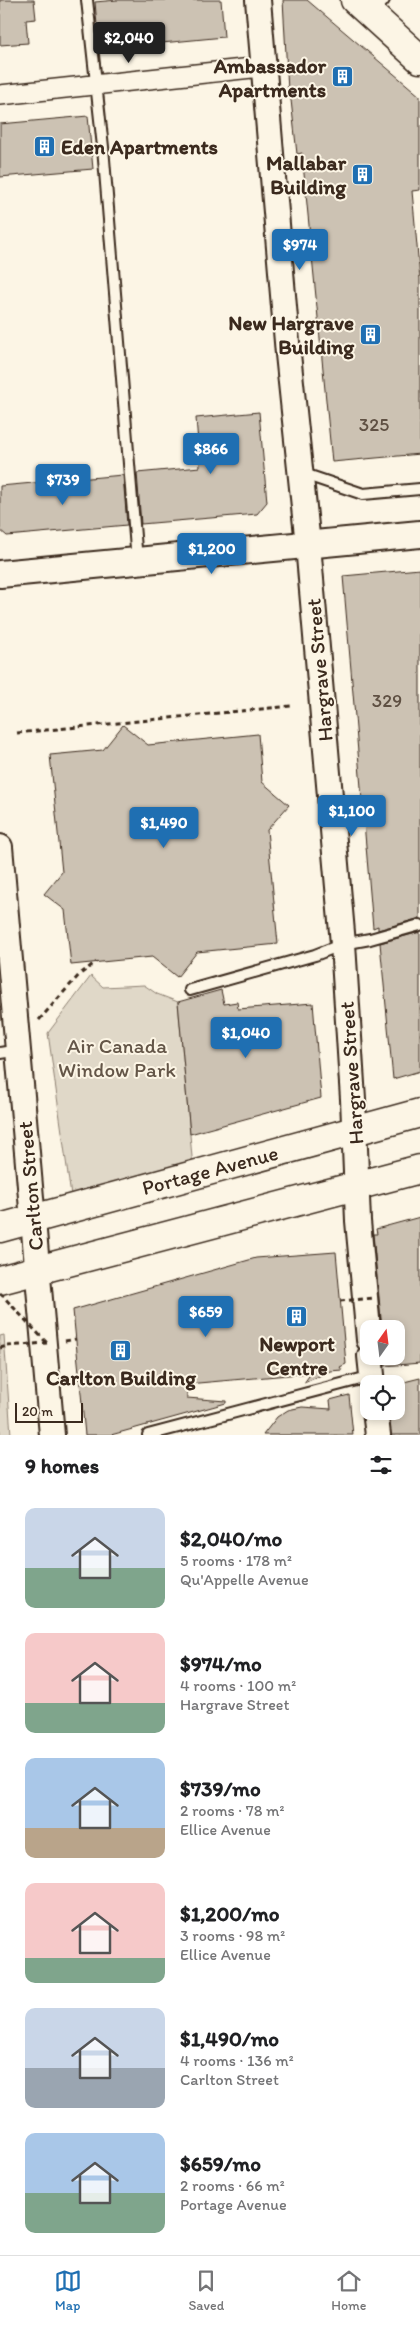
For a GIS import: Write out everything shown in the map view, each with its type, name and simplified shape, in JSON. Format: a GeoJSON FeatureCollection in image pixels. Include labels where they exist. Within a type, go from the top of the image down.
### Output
{"type":"FeatureCollection","features":[{"type":"Feature","properties":{"kind":"main road"},"geometry":{"type":"LineString","coordinates":[[370,5],[420,58]]}},
{"type":"Feature","properties":{"kind":"main road"},"geometry":{"type":"LineString","coordinates":[[0,574],[420,534]]}},
{"type":"Feature","properties":{"kind":"main road","name":"Portage Avenue"},"geometry":{"type":"LineString","coordinates":[[0,1228],[420,1113]]}},
{"type":"Feature","properties":{"kind":"main road"},"geometry":{"type":"LineString","coordinates":[[0,1280],[420,1169]]}},
{"type":"Feature","properties":{"kind":"street","name":"Hargrave Street"},"geometry":{"type":"LineString","coordinates":[[258,0],[262,67],[308,545],[343,944],[357,1187],[367,1320]]}},
{"type":"Feature","properties":{"kind":"street"},"geometry":{"type":"LineString","coordinates":[[0,95],[262,67]]}},
{"type":"Feature","properties":{"kind":"street","name":"Carlton Street"},"geometry":{"type":"LineString","coordinates":[[0,847],[10,1051],[33,1218],[52,1435]]}},
{"type":"Feature","properties":{"kind":"street"},"geometry":{"type":"LineString","coordinates":[[376,1420],[378,1435]]}},
{"type":"Feature","properties":{"kind":"lane"},"geometry":{"type":"LineString","coordinates":[[87,0],[97,84],[136,561]]}},
{"type":"Feature","properties":{"kind":"lane"},"geometry":{"type":"LineString","coordinates":[[301,473],[363,494],[420,489]]}},
{"type":"Feature","properties":{"kind":"lane"},"geometry":{"type":"LineString","coordinates":[[190,990],[309,956],[343,944],[370,939],[420,925]]}},
{"type":"Feature","properties":{"kind":"lane"},"geometry":{"type":"LineString","coordinates":[[148,1435],[372,1372]]}},
{"type":"Feature","properties":{"kind":"path"},"geometry":{"type":"LineString","coordinates":[[17,733],[291,706]]}},
{"type":"Feature","properties":{"kind":"path"},"geometry":{"type":"LineString","coordinates":[[39,1020],[79,974],[96,962]]}},
{"type":"Feature","properties":{"kind":"path"},"geometry":{"type":"LineString","coordinates":[[0,1293],[47,1343],[0,1348]]}},
{"type":"Feature","properties":{"kind":"path"},"geometry":{"type":"LineString","coordinates":[[340,1301],[374,1298]]}},
{"type":"Feature","properties":{"kind":"green space","name":"Air Canada Window Park"},"geometry":{"type":"Polygon","coordinates":[[[91,976],[103,987],[144,985],[157,994],[178,1002],[193,1168],[72,1203],[48,1033],[91,976]]]}},
{"type":"Feature","properties":{"kind":"green space"},"geometry":{"type":"Polygon","coordinates":[[[4,1335],[11,1435],[0,1435],[0,1336],[4,1335]]]}},
{"type":"Feature","properties":{"kind":"building"},"geometry":{"type":"Polygon","coordinates":[[[0,0],[34,0],[36,19],[26,20],[28,43],[0,45],[0,0]]]}},
{"type":"Feature","properties":{"kind":"building"},"geometry":{"type":"Polygon","coordinates":[[[117,0],[221,0],[224,37],[99,49],[95,2],[117,0]]]}},
{"type":"Feature","properties":{"kind":"building"},"geometry":{"type":"Polygon","coordinates":[[[283,0],[307,0],[420,96],[420,190],[412,191],[420,279],[420,454],[332,462],[302,153],[297,154],[290,91],[288,91],[283,0]]]}},
{"type":"Feature","properties":{"kind":"building","name":"Eden Apartments"},"geometry":{"type":"Polygon","coordinates":[[[88,116],[93,169],[0,177],[0,124],[88,116]]]}},
{"type":"Feature","properties":{"kind":"building"},"geometry":{"type":"Polygon","coordinates":[[[259,412],[267,502],[257,514],[141,524],[137,473],[200,467],[196,418],[259,412]]]}},
{"type":"Feature","properties":{"kind":"building"},"geometry":{"type":"Polygon","coordinates":[[[123,475],[127,525],[7,536],[0,530],[0,486],[123,475]]]}},
{"type":"Feature","properties":{"kind":"building"},"geometry":{"type":"Polygon","coordinates":[[[420,569],[420,918],[378,930],[378,926],[373,928],[343,576],[420,569]]]}},
{"type":"Feature","properties":{"kind":"building"},"geometry":{"type":"Polygon","coordinates":[[[123,725],[148,745],[258,734],[262,782],[289,805],[267,830],[278,944],[197,952],[177,977],[152,957],[71,965],[65,910],[44,894],[62,872],[50,755],[103,750],[123,725]]]}},
{"type":"Feature","properties":{"kind":"building"},"geometry":{"type":"Polygon","coordinates":[[[420,932],[420,1071],[393,1079],[380,943],[420,932]]]}},
{"type":"Feature","properties":{"kind":"building"},"geometry":{"type":"Polygon","coordinates":[[[221,990],[224,1004],[237,1002],[238,1009],[313,1003],[321,1098],[190,1134],[178,1002],[221,990]]]}},
{"type":"Feature","properties":{"kind":"building"},"geometry":{"type":"Polygon","coordinates":[[[420,1217],[420,1363],[405,1364],[405,1320],[381,1320],[373,1234],[377,1234],[376,1229],[420,1217]]]}},
{"type":"Feature","properties":{"kind":"building"},"geometry":{"type":"Polygon","coordinates":[[[336,1252],[346,1364],[340,1367],[342,1370],[330,1371],[304,1383],[311,1373],[187,1384],[187,1398],[226,1401],[226,1403],[111,1435],[85,1435],[73,1310],[256,1258],[336,1252]]]}},
{"type":"Feature","properties":{"kind":"building"},"geometry":{"type":"Polygon","coordinates":[[[420,1378],[420,1435],[391,1435],[390,1420],[405,1420],[405,1382],[420,1378]]]}},
{"type":"Feature","properties":{"kind":"building"},"geometry":{"type":"Polygon","coordinates":[[[349,1395],[353,1435],[263,1435],[277,1417],[288,1410],[302,1407],[331,1409],[330,1400],[349,1395]]]}},
{"type":"Feature","properties":{"kind":"place","name":"Ambassador Apartments"},"geometry":{"type":"Point","coordinates":[342,77]}},
{"type":"Feature","properties":{"kind":"place","name":"Eden Apartments"},"geometry":{"type":"Point","coordinates":[45,146]}},
{"type":"Feature","properties":{"kind":"place","name":"Mallabar Building"},"geometry":{"type":"Point","coordinates":[362,174]}},
{"type":"Feature","properties":{"kind":"place","name":"New Hargrave Building"},"geometry":{"type":"Point","coordinates":[370,334]}},
{"type":"Feature","properties":{"kind":"place","name":"Newport Centre"},"geometry":{"type":"Point","coordinates":[297,1316]}},
{"type":"Feature","properties":{"kind":"place","name":"Carlton Building"},"geometry":{"type":"Point","coordinates":[121,1350]}}]}
